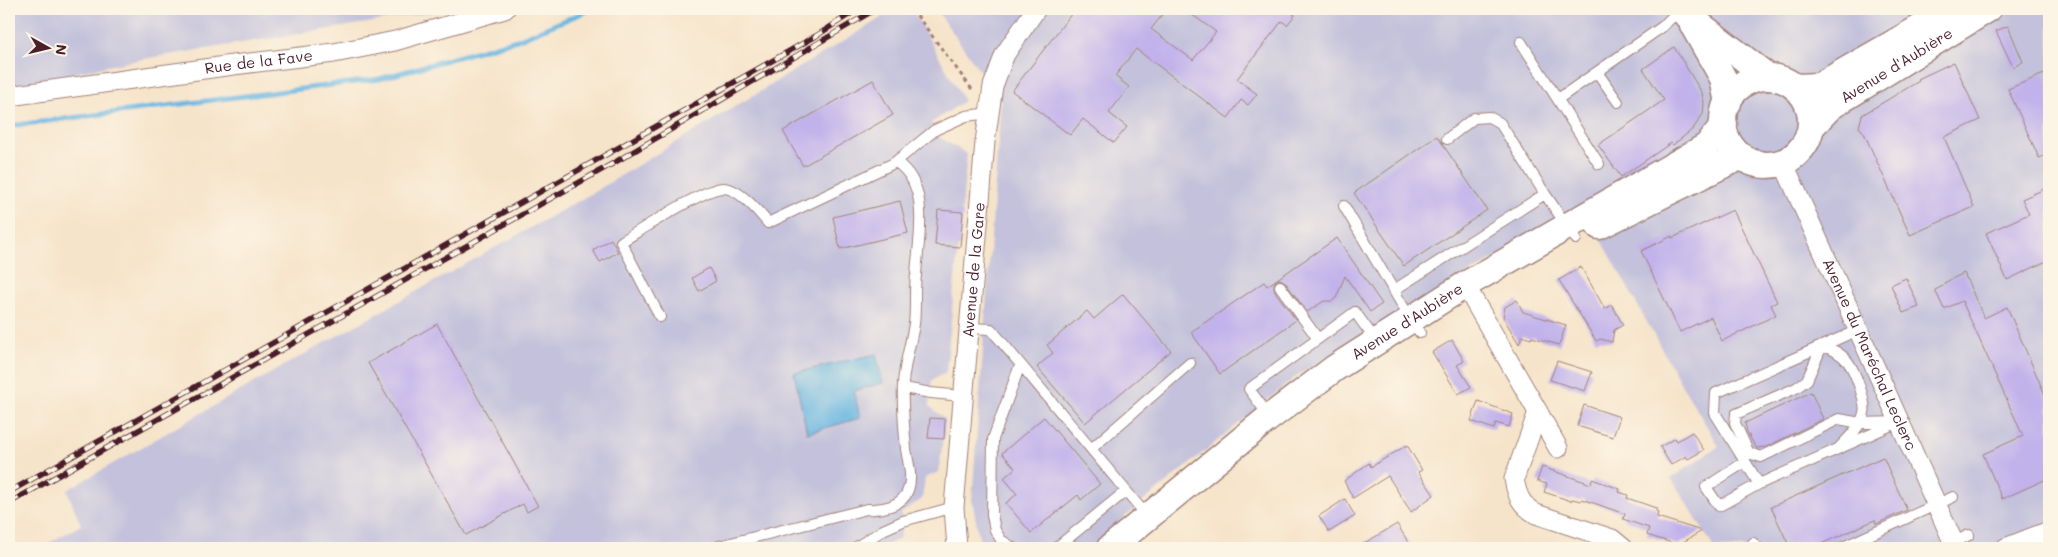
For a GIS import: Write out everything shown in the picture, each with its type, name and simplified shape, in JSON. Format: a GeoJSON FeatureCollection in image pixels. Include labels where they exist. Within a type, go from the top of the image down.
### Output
{"type":"FeatureCollection","features":[{"type":"Feature","properties":{"kind":"main road","name":"Avenue d'Aubière"},"geometry":{"type":"LineString","coordinates":[[1795,87],[1819,86],[1953,9]]}},
{"type":"Feature","properties":{"kind":"main road","name":"Avenue d'Aubière"},"geometry":{"type":"LineString","coordinates":[[1810,127],[1830,107],[1988,9]]}},
{"type":"Feature","properties":{"kind":"main road"},"geometry":{"type":"LineString","coordinates":[[1681,10],[1768,77]]}},
{"type":"Feature","properties":{"kind":"main road"},"geometry":{"type":"LineString","coordinates":[[1681,10],[1696,30],[1723,78],[1726,114],[1729,142],[1741,156],[1749,161],[1766,165],[1783,162],[1801,149],[1809,135],[1809,110],[1801,94],[1787,82],[1768,77],[1758,78],[1740,87],[1726,114]]}},
{"type":"Feature","properties":{"kind":"main road","name":"Avenue d'Aubière"},"geometry":{"type":"LineString","coordinates":[[1139,548],[1299,414],[1415,326],[1469,292],[1572,233],[1707,146],[1726,114]]}},
{"type":"Feature","properties":{"kind":"main road","name":"Avenue d'Aubière"},"geometry":{"type":"LineString","coordinates":[[1572,233],[1741,156]]}},
{"type":"Feature","properties":{"kind":"main road","name":"Avenue d'Aubière"},"geometry":{"type":"LineString","coordinates":[[1110,548],[1270,417],[1335,368],[1376,342],[1415,326]]}},
{"type":"Feature","properties":{"kind":"street","name":"Rue de la Fave"},"geometry":{"type":"LineString","coordinates":[[9,96],[76,85],[334,53],[395,41],[504,9]]}},
{"type":"Feature","properties":{"kind":"street","name":"Avenue de la Gare"},"geometry":{"type":"LineString","coordinates":[[955,547],[954,506],[962,396],[985,142],[993,86],[1005,54],[1036,9]]}},
{"type":"Feature","properties":{"kind":"street","name":"Avenue du Maréchal Leclerc"},"geometry":{"type":"LineString","coordinates":[[1783,162],[1899,422],[1945,501],[1955,544]]}},
{"type":"Feature","properties":{"kind":"street"},"geometry":{"type":"LineString","coordinates":[[1469,292],[1558,448]]}},
{"type":"Feature","properties":{"kind":"street"},"geometry":{"type":"LineString","coordinates":[[1538,412],[1514,479],[1516,490],[1525,508],[1536,514],[1612,539],[1623,548]]}},
{"type":"Feature","properties":{"kind":"street"},"geometry":{"type":"LineString","coordinates":[[2005,548],[2049,531]]}},
{"type":"Feature","properties":{"kind":"lane"},"geometry":{"type":"LineString","coordinates":[[1558,99],[1662,27],[1674,14],[1681,10]]}},
{"type":"Feature","properties":{"kind":"lane"},"geometry":{"type":"LineString","coordinates":[[1521,42],[1599,164]]}},
{"type":"Feature","properties":{"kind":"lane"},"geometry":{"type":"LineString","coordinates":[[1597,72],[1618,102]]}},
{"type":"Feature","properties":{"kind":"lane"},"geometry":{"type":"LineString","coordinates":[[660,318],[621,242],[705,193],[724,188],[738,193],[754,206],[768,223],[896,162],[935,130],[966,116],[989,113]]}},
{"type":"Feature","properties":{"kind":"lane"},"geometry":{"type":"LineString","coordinates":[[1446,139],[1474,118],[1489,117],[1500,123],[1572,233]]}},
{"type":"Feature","properties":{"kind":"lane"},"geometry":{"type":"LineString","coordinates":[[717,548],[867,509],[880,510],[899,502],[908,492],[911,476],[906,449],[904,388],[914,323],[921,218],[916,186],[902,166],[896,162]]}},
{"type":"Feature","properties":{"kind":"lane"},"geometry":{"type":"LineString","coordinates":[[1394,290],[1545,194]]}},
{"type":"Feature","properties":{"kind":"lane"},"geometry":{"type":"LineString","coordinates":[[1344,206],[1415,326]]}},
{"type":"Feature","properties":{"kind":"lane"},"geometry":{"type":"LineString","coordinates":[[1280,286],[1318,339]]}},
{"type":"Feature","properties":{"kind":"lane"},"geometry":{"type":"LineString","coordinates":[[1270,417],[1249,389],[1355,312],[1376,342]]}},
{"type":"Feature","properties":{"kind":"lane"},"geometry":{"type":"LineString","coordinates":[[968,328],[991,329],[1148,518]]}},
{"type":"Feature","properties":{"kind":"lane"},"geometry":{"type":"LineString","coordinates":[[1759,484],[1715,413],[1716,393],[1858,330]]}},
{"type":"Feature","properties":{"kind":"lane"},"geometry":{"type":"LineString","coordinates":[[1822,346],[1807,380],[1796,388],[1736,414],[1735,424],[1749,453],[1761,457],[1839,419],[1860,423],[1899,422]]}},
{"type":"Feature","properties":{"kind":"lane"},"geometry":{"type":"LineString","coordinates":[[1822,346],[1832,349],[1848,362],[1864,398],[1865,412],[1860,423],[1839,448]]}},
{"type":"Feature","properties":{"kind":"lane"},"geometry":{"type":"LineString","coordinates":[[1091,450],[1190,362]]}},
{"type":"Feature","properties":{"kind":"lane"},"geometry":{"type":"LineString","coordinates":[[1013,548],[1001,540],[995,530],[992,514],[993,439],[1020,365]]}},
{"type":"Feature","properties":{"kind":"lane"},"geometry":{"type":"LineString","coordinates":[[904,388],[962,396]]}},
{"type":"Feature","properties":{"kind":"lane"},"geometry":{"type":"LineString","coordinates":[[1745,462],[1706,486],[1719,506],[1759,484],[1899,422]]}},
{"type":"Feature","properties":{"kind":"lane"},"geometry":{"type":"LineString","coordinates":[[1056,548],[1126,491]]}},
{"type":"Feature","properties":{"kind":"lane"},"geometry":{"type":"LineString","coordinates":[[1841,548],[1945,501]]}},
{"type":"Feature","properties":{"kind":"lane"},"geometry":{"type":"LineString","coordinates":[[855,548],[883,530],[903,521],[954,506]]}},
{"type":"Feature","properties":{"kind":"path"},"geometry":{"type":"LineString","coordinates":[[912,9],[989,113]]}},
{"type":"Feature","properties":{"kind":"shaded area"},"geometry":{"type":"Polygon","coordinates":[[[9,9],[453,9],[137,60],[9,86],[9,9]]]}},
{"type":"Feature","properties":{"kind":"shaded area"},"geometry":{"type":"Polygon","coordinates":[[[896,9],[912,9],[964,101],[931,123],[939,137],[967,154],[946,372],[932,380],[929,406],[945,419],[939,472],[925,478],[922,499],[901,513],[903,524],[899,539],[881,548],[40,548],[81,525],[67,490],[589,195],[896,9]]]}},
{"type":"Feature","properties":{"kind":"shaded area"},"geometry":{"type":"Polygon","coordinates":[[[936,9],[2049,9],[2049,548],[1714,548],[1671,478],[1719,446],[1681,384],[1583,206],[1298,375],[1127,515],[1091,548],[981,548],[972,500],[1001,101],[936,9]]]}},
{"type":"Feature","properties":{"kind":"water"},"geometry":{"type":"Polygon","coordinates":[[[876,354],[883,383],[854,391],[860,418],[807,433],[794,373],[876,354]]]}},
{"type":"Feature","properties":{"kind":"building"},"geometry":{"type":"Polygon","coordinates":[[[1075,9],[1167,9],[1151,29],[1193,60],[1216,32],[1184,9],[1292,9],[1290,11],[1295,15],[1287,25],[1282,21],[1237,79],[1257,94],[1248,105],[1241,100],[1228,118],[1136,49],[1115,76],[1129,87],[1109,113],[1127,127],[1114,143],[1083,119],[1070,135],[1012,91],[1075,9]]]}},
{"type":"Feature","properties":{"kind":"building"},"geometry":{"type":"Polygon","coordinates":[[[2008,26],[2023,62],[2013,67],[1996,31],[2008,26]]]}},
{"type":"Feature","properties":{"kind":"building"},"geometry":{"type":"Polygon","coordinates":[[[1674,47],[1702,93],[1704,103],[1703,114],[1693,129],[1673,145],[1671,143],[1621,177],[1598,145],[1664,100],[1643,69],[1674,47]]]}},
{"type":"Feature","properties":{"kind":"building"},"geometry":{"type":"Polygon","coordinates":[[[1954,62],[1980,120],[1944,137],[1974,207],[1910,235],[1864,133],[1859,127],[1862,115],[1919,81],[1918,79],[1954,62]]]}},
{"type":"Feature","properties":{"kind":"building"},"geometry":{"type":"Polygon","coordinates":[[[2044,74],[2049,86],[2049,154],[2039,158],[2008,89],[2044,74]]]}},
{"type":"Feature","properties":{"kind":"building"},"geometry":{"type":"Polygon","coordinates":[[[873,80],[893,115],[803,166],[783,131],[873,80]]]}},
{"type":"Feature","properties":{"kind":"building"},"geometry":{"type":"Polygon","coordinates":[[[1437,136],[1487,210],[1404,266],[1354,193],[1437,136]]]}},
{"type":"Feature","properties":{"kind":"building"},"geometry":{"type":"Polygon","coordinates":[[[2049,187],[2049,260],[2007,280],[1986,233],[2029,214],[2022,199],[2049,187]]]}},
{"type":"Feature","properties":{"kind":"building"},"geometry":{"type":"Polygon","coordinates":[[[900,201],[908,233],[840,249],[833,217],[900,201]]]}},
{"type":"Feature","properties":{"kind":"building"},"geometry":{"type":"Polygon","coordinates":[[[938,210],[963,212],[960,247],[935,245],[938,210]]]}},
{"type":"Feature","properties":{"kind":"building"},"geometry":{"type":"Polygon","coordinates":[[[1733,210],[1777,302],[1771,305],[1776,315],[1722,341],[1711,317],[1680,332],[1641,251],[1733,210]]]}},
{"type":"Feature","properties":{"kind":"building"},"geometry":{"type":"Polygon","coordinates":[[[1337,238],[1382,304],[1370,312],[1345,276],[1336,298],[1332,301],[1324,301],[1307,312],[1285,282],[1280,279],[1276,280],[1274,290],[1296,320],[1220,374],[1191,332],[1264,282],[1267,286],[1337,238]]]}},
{"type":"Feature","properties":{"kind":"building"},"geometry":{"type":"Polygon","coordinates":[[[611,239],[618,252],[600,262],[593,250],[611,239]]]}},
{"type":"Feature","properties":{"kind":"building"},"geometry":{"type":"Polygon","coordinates":[[[1581,267],[1605,309],[1612,305],[1623,325],[1614,330],[1612,342],[1600,339],[1596,341],[1559,280],[1581,267]]]}},
{"type":"Feature","properties":{"kind":"building"},"geometry":{"type":"Polygon","coordinates":[[[709,268],[716,281],[699,291],[692,278],[709,268]]]}},
{"type":"Feature","properties":{"kind":"building"},"geometry":{"type":"Polygon","coordinates":[[[1964,273],[1984,318],[2007,307],[2049,404],[2049,478],[2002,499],[1983,454],[2023,436],[1962,301],[1944,309],[1935,290],[1964,273]]]}},
{"type":"Feature","properties":{"kind":"building"},"geometry":{"type":"Polygon","coordinates":[[[1906,278],[1919,307],[1903,313],[1891,285],[1906,278]]]}},
{"type":"Feature","properties":{"kind":"building"},"geometry":{"type":"Polygon","coordinates":[[[1123,294],[1171,351],[1085,423],[1037,367],[1053,353],[1047,345],[1087,311],[1094,319],[1123,294]]]}},
{"type":"Feature","properties":{"kind":"building"},"geometry":{"type":"Polygon","coordinates":[[[1517,300],[1523,312],[1566,325],[1559,345],[1522,336],[1519,344],[1503,317],[1505,307],[1517,300]]]}},
{"type":"Feature","properties":{"kind":"building"},"geometry":{"type":"Polygon","coordinates":[[[437,324],[538,506],[527,512],[523,504],[466,535],[368,363],[437,324]]]}},
{"type":"Feature","properties":{"kind":"building"},"geometry":{"type":"Polygon","coordinates":[[[1452,340],[1464,361],[1457,365],[1471,387],[1458,394],[1432,352],[1452,340]]]}},
{"type":"Feature","properties":{"kind":"building"},"geometry":{"type":"Polygon","coordinates":[[[1557,361],[1592,372],[1585,391],[1550,380],[1557,361]]]}},
{"type":"Feature","properties":{"kind":"building"},"geometry":{"type":"Polygon","coordinates":[[[1811,392],[1823,419],[1766,447],[1756,448],[1747,432],[1745,423],[1811,392]]]}},
{"type":"Feature","properties":{"kind":"building"},"geometry":{"type":"Polygon","coordinates":[[[1478,401],[1513,414],[1509,427],[1496,423],[1494,429],[1471,421],[1478,401]]]}},
{"type":"Feature","properties":{"kind":"building"},"geometry":{"type":"Polygon","coordinates":[[[1584,405],[1620,417],[1613,437],[1577,426],[1584,405]]]}},
{"type":"Feature","properties":{"kind":"building"},"geometry":{"type":"Polygon","coordinates":[[[1044,417],[1100,484],[1081,500],[1078,495],[1031,533],[1006,503],[1017,494],[1004,478],[1015,468],[1002,453],[1044,417]]]}},
{"type":"Feature","properties":{"kind":"building"},"geometry":{"type":"Polygon","coordinates":[[[930,418],[945,419],[944,439],[928,438],[930,418]]]}},
{"type":"Feature","properties":{"kind":"building"},"geometry":{"type":"Polygon","coordinates":[[[1692,432],[1704,450],[1688,459],[1686,456],[1671,465],[1660,447],[1675,438],[1677,441],[1692,432]]]}},
{"type":"Feature","properties":{"kind":"building"},"geometry":{"type":"Polygon","coordinates":[[[1407,445],[1422,470],[1418,472],[1434,495],[1411,512],[1388,476],[1353,498],[1344,481],[1369,463],[1371,467],[1407,445]]]}},
{"type":"Feature","properties":{"kind":"building"},"geometry":{"type":"Polygon","coordinates":[[[1883,457],[1907,510],[1876,524],[1875,520],[1812,548],[1790,548],[1771,507],[1883,457]]]}},
{"type":"Feature","properties":{"kind":"building"},"geometry":{"type":"Polygon","coordinates":[[[1542,467],[1591,484],[1592,479],[1620,489],[1619,492],[1628,495],[1627,498],[1656,508],[1658,512],[1657,517],[1702,531],[1678,545],[1647,535],[1649,528],[1623,519],[1625,514],[1582,499],[1581,501],[1572,499],[1571,501],[1544,492],[1547,484],[1537,481],[1542,467]]]}},
{"type":"Feature","properties":{"kind":"building"},"geometry":{"type":"Polygon","coordinates":[[[1345,499],[1355,516],[1329,532],[1319,516],[1345,499]]]}},
{"type":"Feature","properties":{"kind":"building"},"geometry":{"type":"Polygon","coordinates":[[[1397,524],[1412,548],[1356,548],[1397,524]]]}},
{"type":"Feature","properties":{"kind":"waterway"},"geometry":{"type":"LineString","coordinates":[[9,126],[379,79],[517,40],[592,9]]}},
{"type":"Feature","properties":{"kind":"railway"},"geometry":{"type":"LineString","coordinates":[[9,492],[816,36],[858,9]]}},
{"type":"Feature","properties":{"kind":"railway"},"geometry":{"type":"LineString","coordinates":[[9,503],[612,164],[876,9]]}}]}
